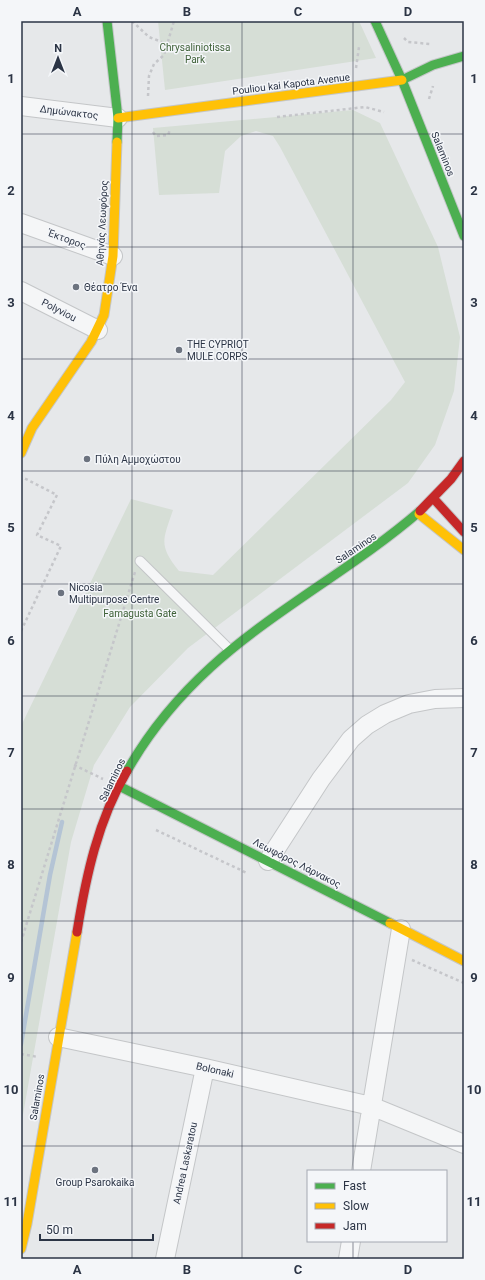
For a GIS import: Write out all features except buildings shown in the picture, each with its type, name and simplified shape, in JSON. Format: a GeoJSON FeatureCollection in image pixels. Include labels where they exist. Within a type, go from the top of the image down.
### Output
{"type":"FeatureCollection","features":[{"type":"Feature","properties":{"kind":"main road","name":"Αθηνάς Λεωφόρος"},"geometry":{"type":"LineString","coordinates":[[21,453],[27,425],[75,367],[98,330],[105,311],[113,256],[118,118],[107,21]]}},
{"type":"Feature","properties":{"kind":"main road","name":"Salaminos"},"geometry":{"type":"LineString","coordinates":[[375,21],[460,214],[464,236]]}},
{"type":"Feature","properties":{"kind":"main road","name":"Pouliou kai Kapota Avenue"},"geometry":{"type":"LineString","coordinates":[[118,118],[402,80],[432,65],[464,56]]}},
{"type":"Feature","properties":{"kind":"main road","name":"Salaminos"},"geometry":{"type":"LineString","coordinates":[[21,1249],[27,1224],[85,882],[98,836],[119,786],[151,734],[181,695],[230,650],[286,608],[397,533],[434,499],[464,461]]}},
{"type":"Feature","properties":{"kind":"main road"},"geometry":{"type":"LineString","coordinates":[[434,499],[464,532]]}},
{"type":"Feature","properties":{"kind":"main road"},"geometry":{"type":"LineString","coordinates":[[419,514],[464,550]]}},
{"type":"Feature","properties":{"kind":"main road","name":"Λεωφόρος Λάρνακος"},"geometry":{"type":"LineString","coordinates":[[119,786],[464,961]]}},
{"type":"Feature","properties":{"kind":"street","name":"Δημώνακτος"},"geometry":{"type":"LineString","coordinates":[[21,106],[118,118]]}},
{"type":"Feature","properties":{"kind":"street","name":"Έκτορος"},"geometry":{"type":"LineString","coordinates":[[21,223],[113,256]]}},
{"type":"Feature","properties":{"kind":"street","name":"Polyviou"},"geometry":{"type":"LineString","coordinates":[[21,291],[98,330]]}},
{"type":"Feature","properties":{"kind":"street"},"geometry":{"type":"LineString","coordinates":[[268,861],[321,779],[351,739],[368,725],[385,714],[409,704],[435,699],[464,698]]}},
{"type":"Feature","properties":{"kind":"street"},"geometry":{"type":"LineString","coordinates":[[361,1170],[401,929]]}},
{"type":"Feature","properties":{"kind":"street","name":"Bolonaki"},"geometry":{"type":"LineString","coordinates":[[58,1037],[205,1068],[371,1106],[464,1144]]}},
{"type":"Feature","properties":{"kind":"street","name":"Andrea Laskaratou"},"geometry":{"type":"LineString","coordinates":[[165,1259],[205,1068]]}},
{"type":"Feature","properties":{"kind":"street"},"geometry":{"type":"LineString","coordinates":[[348,1259],[351,1242]]}},
{"type":"Feature","properties":{"kind":"lane"},"geometry":{"type":"LineString","coordinates":[[140,561],[230,650]]}},
{"type":"Feature","properties":{"kind":"path"},"geometry":{"type":"LineString","coordinates":[[132,21],[150,37],[167,44]]}},
{"type":"Feature","properties":{"kind":"path"},"geometry":{"type":"LineString","coordinates":[[148,97],[150,76],[154,64],[164,55],[174,21]]}},
{"type":"Feature","properties":{"kind":"path"},"geometry":{"type":"LineString","coordinates":[[402,37],[408,42],[430,44]]}},
{"type":"Feature","properties":{"kind":"path"},"geometry":{"type":"LineString","coordinates":[[357,72],[355,64],[359,47]]}},
{"type":"Feature","properties":{"kind":"path"},"geometry":{"type":"LineString","coordinates":[[429,99],[432,87],[439,83]]}},
{"type":"Feature","properties":{"kind":"path"},"geometry":{"type":"LineString","coordinates":[[365,107],[384,112]]}},
{"type":"Feature","properties":{"kind":"path"},"geometry":{"type":"LineString","coordinates":[[151,129],[156,136],[168,135],[172,128]]}},
{"type":"Feature","properties":{"kind":"path"},"geometry":{"type":"LineString","coordinates":[[21,631],[60,546],[37,535],[57,495],[24,478]]}},
{"type":"Feature","properties":{"kind":"path"},"geometry":{"type":"LineString","coordinates":[[21,942],[64,807],[74,765],[131,579],[140,561]]}},
{"type":"Feature","properties":{"kind":"path"},"geometry":{"type":"LineString","coordinates":[[74,765],[119,786]]}},
{"type":"Feature","properties":{"kind":"path"},"geometry":{"type":"LineString","coordinates":[[396,956],[414,960],[464,983]]}},
{"type":"Feature","properties":{"kind":"path"},"geometry":{"type":"LineString","coordinates":[[23,1054],[39,1057]]}},
{"type":"Feature","properties":{"kind":"green space","name":"Chrysaliniotissa Park"},"geometry":{"type":"Polygon","coordinates":[[[158,21],[359,21],[376,58],[165,90],[158,21]]]}},
{"type":"Feature","properties":{"kind":"green space","name":"Famagusta Gate"},"geometry":{"type":"Polygon","coordinates":[[[353,110],[380,123],[438,247],[460,337],[454,391],[435,445],[408,483],[188,648],[130,707],[94,765],[71,842],[21,1126],[21,726],[131,499],[173,510],[164,542],[165,548],[172,562],[179,571],[213,575],[391,400],[405,382],[273,136],[256,131],[241,136],[225,151],[219,193],[159,195],[153,128],[353,110]]]}},
{"type":"Feature","properties":{"kind":"waterway"},"geometry":{"type":"LineString","coordinates":[[21,1044],[50,875],[62,822]]}},
{"type":"Feature","properties":{"kind":"traffic: fast"},"geometry":{"type":"LineString","coordinates":[[107,21],[118,118],[117,142]]}},
{"type":"Feature","properties":{"kind":"traffic: fast"},"geometry":{"type":"LineString","coordinates":[[375,21],[402,80],[464,236]]}},
{"type":"Feature","properties":{"kind":"traffic: fast"},"geometry":{"type":"LineString","coordinates":[[402,80],[433,65],[464,56]]}},
{"type":"Feature","properties":{"kind":"traffic: fast"},"geometry":{"type":"LineString","coordinates":[[127,771],[164,716],[211,667],[261,626],[395,532],[420,511]]}},
{"type":"Feature","properties":{"kind":"traffic: fast"},"geometry":{"type":"LineString","coordinates":[[119,786],[390,923]]}},
{"type":"Feature","properties":{"kind":"traffic: slow"},"geometry":{"type":"LineString","coordinates":[[118,118],[402,80]]}},
{"type":"Feature","properties":{"kind":"traffic: slow"},"geometry":{"type":"LineString","coordinates":[[21,453],[32,428],[91,342],[104,315],[113,256],[117,142]]}},
{"type":"Feature","properties":{"kind":"traffic: slow"},"geometry":{"type":"LineString","coordinates":[[419,514],[464,550]]}},
{"type":"Feature","properties":{"kind":"traffic: slow"},"geometry":{"type":"LineString","coordinates":[[390,923],[464,961]]}},
{"type":"Feature","properties":{"kind":"traffic: slow"},"geometry":{"type":"LineString","coordinates":[[21,1249],[27,1224],[77,932]]}},
{"type":"Feature","properties":{"kind":"traffic: jam"},"geometry":{"type":"LineString","coordinates":[[420,511],[451,479],[464,461]]}},
{"type":"Feature","properties":{"kind":"traffic: jam"},"geometry":{"type":"LineString","coordinates":[[434,499],[464,532]]}},
{"type":"Feature","properties":{"kind":"traffic: jam"},"geometry":{"type":"LineString","coordinates":[[77,932],[94,849],[108,809],[127,771]]}},
{"type":"Feature","properties":{"kind":"place","name":"Θέατρο Ένα"},"geometry":{"type":"Point","coordinates":[76,287]}},
{"type":"Feature","properties":{"kind":"place","name":"THE CYPRIOT MULE CORPS"},"geometry":{"type":"Point","coordinates":[179,350]}},
{"type":"Feature","properties":{"kind":"place","name":"Πύλη Αμμοχώστου"},"geometry":{"type":"Point","coordinates":[87,459]}},
{"type":"Feature","properties":{"kind":"place","name":"Nicosia Multipurpose Centre"},"geometry":{"type":"Point","coordinates":[61,593]}},
{"type":"Feature","properties":{"kind":"place","name":"Group Psarokaika"},"geometry":{"type":"Point","coordinates":[95,1170]}}]}
